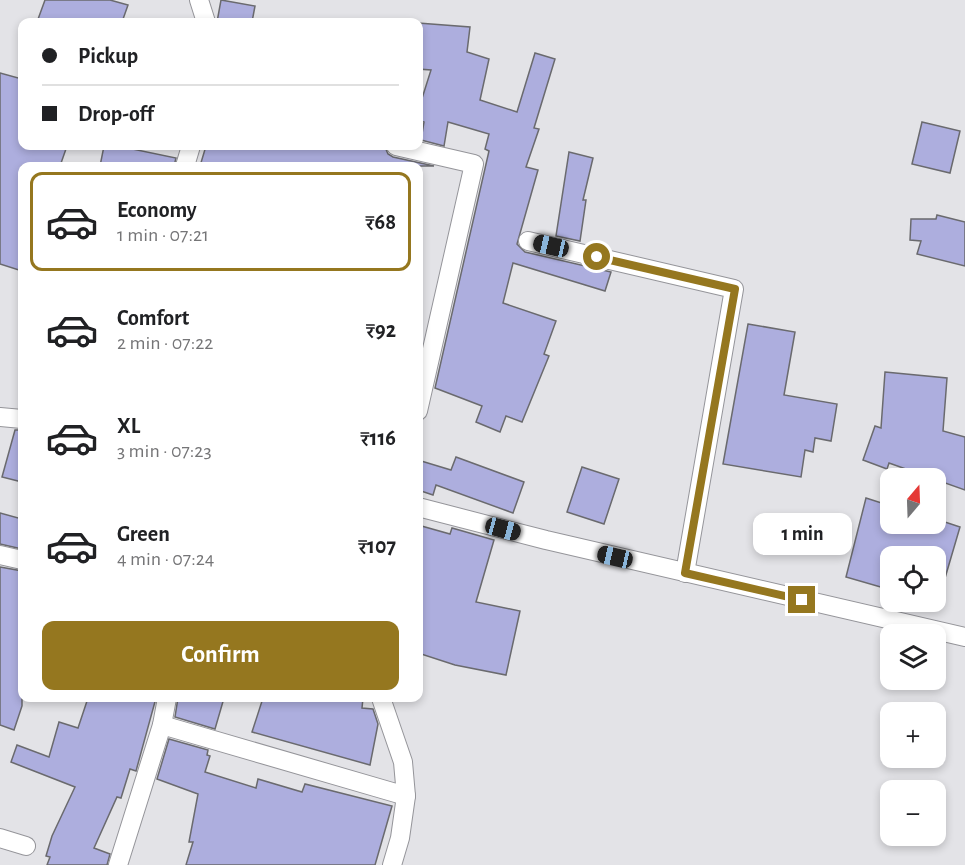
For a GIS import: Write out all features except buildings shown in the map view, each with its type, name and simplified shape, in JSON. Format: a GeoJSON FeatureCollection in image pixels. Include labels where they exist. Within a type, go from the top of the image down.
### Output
{"type":"FeatureCollection","features":[{"type":"Feature","properties":{"kind":"street"},"geometry":{"type":"LineString","coordinates":[[199,0],[205,18]]}},
{"type":"Feature","properties":{"kind":"street"},"geometry":{"type":"LineString","coordinates":[[413,150],[474,164],[423,389]]}},
{"type":"Feature","properties":{"kind":"street"},"geometry":{"type":"LineString","coordinates":[[528,241],[735,289],[685,573]]}},
{"type":"Feature","properties":{"kind":"street"},"geometry":{"type":"LineString","coordinates":[[0,417],[18,419]]}},
{"type":"Feature","properties":{"kind":"street"},"geometry":{"type":"LineString","coordinates":[[423,508],[685,573],[965,637]]}},
{"type":"Feature","properties":{"kind":"street"},"geometry":{"type":"LineString","coordinates":[[0,555],[18,559]]}},
{"type":"Feature","properties":{"kind":"street"},"geometry":{"type":"LineString","coordinates":[[118,865],[162,725],[166,702]]}},
{"type":"Feature","properties":{"kind":"street"},"geometry":{"type":"LineString","coordinates":[[382,702],[403,762],[406,796],[400,838],[392,865]]}},
{"type":"Feature","properties":{"kind":"street"},"geometry":{"type":"LineString","coordinates":[[162,725],[406,796]]}},
{"type":"Feature","properties":{"kind":"street"},"geometry":{"type":"LineString","coordinates":[[0,838],[26,846]]}},
{"type":"Feature","properties":{"kind":"route"},"geometry":{"type":"LineString","coordinates":[[597,257],[735,289],[685,573],[802,600]]}}]}
